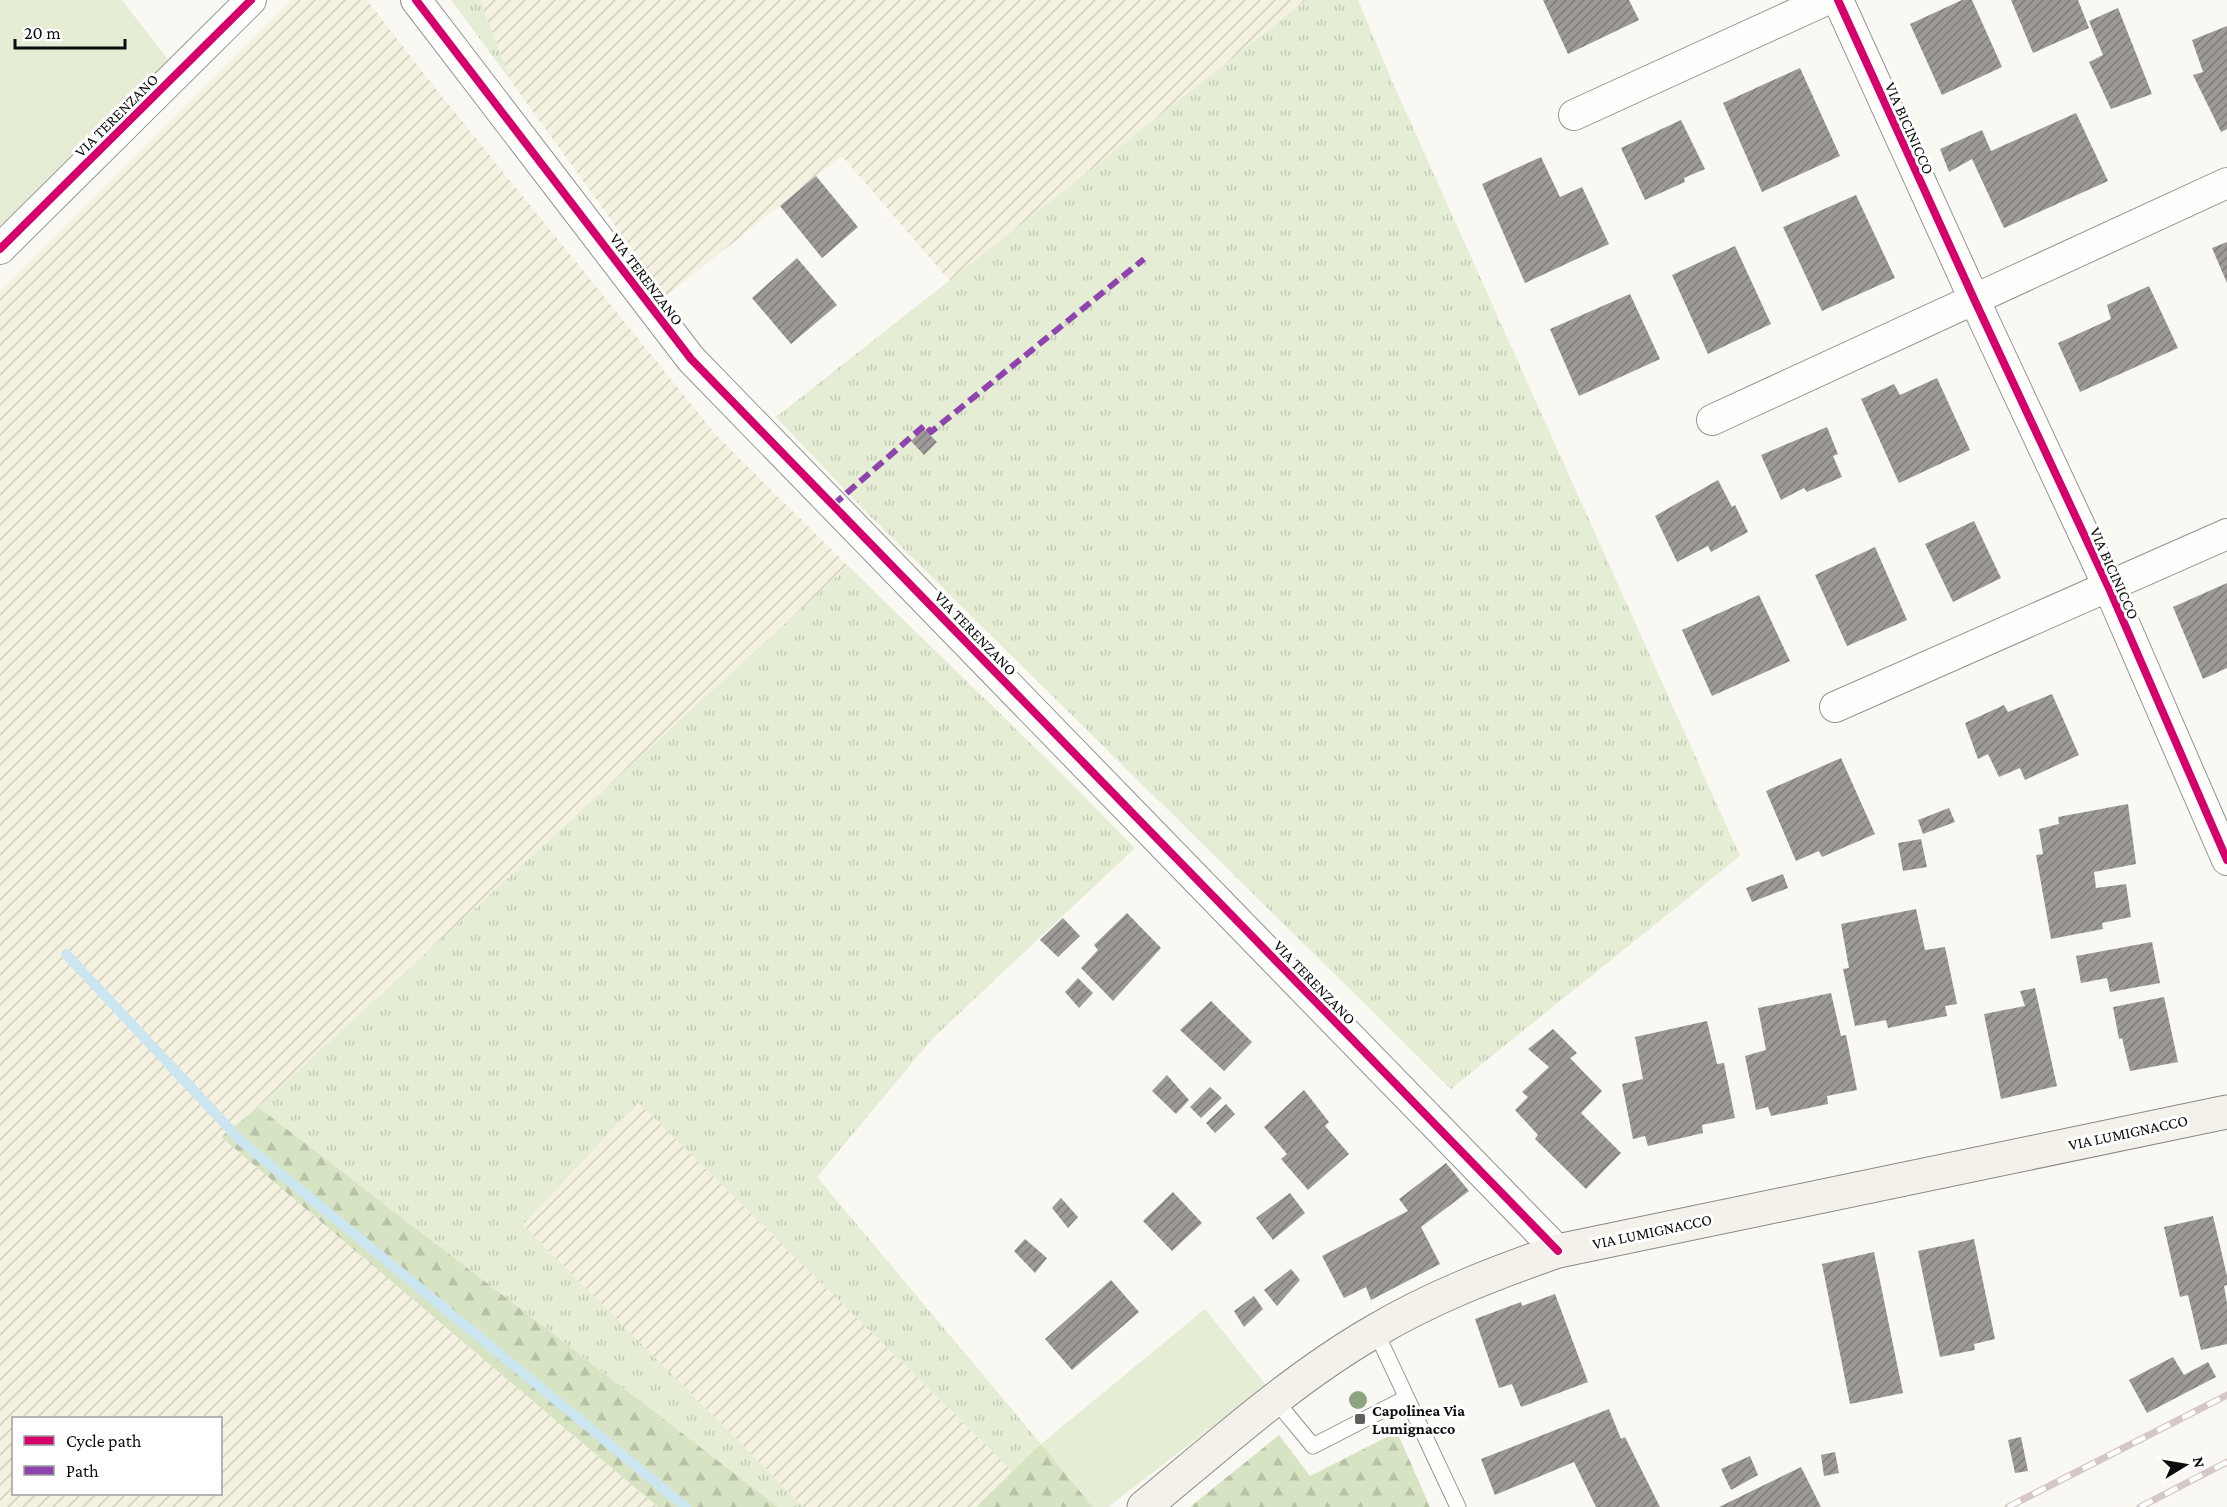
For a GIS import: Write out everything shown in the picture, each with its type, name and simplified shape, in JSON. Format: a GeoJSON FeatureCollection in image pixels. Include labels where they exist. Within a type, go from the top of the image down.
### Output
{"type":"FeatureCollection","features":[{"type":"Feature","properties":{"kind":"main road","name":"VIA LUMIGNACCO"},"geometry":{"type":"LineString","coordinates":[[1144,1507],[1275,1400],[1375,1330],[1433,1300],[1499,1271],[1557,1251],[2227,1112]]}},
{"type":"Feature","properties":{"kind":"street","name":"VIA TERENZANO"},"geometry":{"type":"LineString","coordinates":[[0,249],[251,0]]}},
{"type":"Feature","properties":{"kind":"street","name":"VIA TERENZANO"},"geometry":{"type":"LineString","coordinates":[[416,0],[691,359],[1557,1251]]}},
{"type":"Feature","properties":{"kind":"street"},"geometry":{"type":"LineString","coordinates":[[1574,115],[1826,0]]}},
{"type":"Feature","properties":{"kind":"street","name":"VIA BICINICCO"},"geometry":{"type":"LineString","coordinates":[[1838,0],[2108,586],[2227,860]]}},
{"type":"Feature","properties":{"kind":"street"},"geometry":{"type":"LineString","coordinates":[[1712,420],[2227,183]]}},
{"type":"Feature","properties":{"kind":"street","name":"VIA BICINICCO"},"geometry":{"type":"LineString","coordinates":[[1835,707],[2227,534]]}},
{"type":"Feature","properties":{"kind":"lane"},"geometry":{"type":"LineString","coordinates":[[1375,1330],[1458,1507]]}},
{"type":"Feature","properties":{"kind":"lane"},"geometry":{"type":"LineString","coordinates":[[1275,1400],[1313,1446],[1406,1398]]}},
{"type":"Feature","properties":{"kind":"shaded area"},"geometry":{"type":"Polygon","coordinates":[[[291,0],[367,0],[432,84],[716,435],[848,566],[258,1107],[221,1137],[658,1507],[0,1507],[0,290],[291,0]]]}},
{"type":"Feature","properties":{"kind":"shaded area"},"geometry":{"type":"Polygon","coordinates":[[[480,0],[1306,0],[950,281],[842,156],[666,296],[511,81],[480,0]]]}},
{"type":"Feature","properties":{"kind":"shaded area"},"geometry":{"type":"Polygon","coordinates":[[[638,1102],[1013,1472],[976,1507],[804,1507],[523,1225],[638,1102]]]}},
{"type":"Feature","properties":{"kind":"green space"},"geometry":{"type":"Polygon","coordinates":[[[0,0],[122,0],[173,66],[0,227],[0,0]]]}},
{"type":"Feature","properties":{"kind":"green space"},"geometry":{"type":"Polygon","coordinates":[[[451,0],[480,0],[511,81],[451,0]]]}},
{"type":"Feature","properties":{"kind":"green space"},"geometry":{"type":"Polygon","coordinates":[[[1306,0],[1358,0],[1391,79],[1740,856],[1451,1089],[867,513],[776,417],[1306,0]]]}},
{"type":"Feature","properties":{"kind":"green space"},"geometry":{"type":"Polygon","coordinates":[[[848,566],[1135,848],[932,1039],[817,1177],[1041,1444],[1013,1472],[638,1102],[523,1225],[804,1507],[778,1507],[258,1107],[848,566]]]}},
{"type":"Feature","properties":{"kind":"green space"},"geometry":{"type":"Polygon","coordinates":[[[258,1107],[778,1507],[658,1507],[221,1137],[258,1107]]]}},
{"type":"Feature","properties":{"kind":"green space"},"geometry":{"type":"Polygon","coordinates":[[[1205,1309],[1266,1385],[1108,1507],[1093,1507],[1041,1444],[1205,1309]]]}},
{"type":"Feature","properties":{"kind":"green space"},"geometry":{"type":"Polygon","coordinates":[[[1397,1432],[1430,1507],[1190,1507],[1279,1435],[1310,1476],[1397,1432]]]}},
{"type":"Feature","properties":{"kind":"green space"},"geometry":{"type":"Polygon","coordinates":[[[1041,1444],[1093,1507],[976,1507],[1041,1444]]]}},
{"type":"Feature","properties":{"kind":"building"},"geometry":{"type":"Polygon","coordinates":[[[1543,0],[1629,0],[1639,20],[1568,54],[1543,0]]]}},
{"type":"Feature","properties":{"kind":"building"},"geometry":{"type":"Polygon","coordinates":[[[1962,0],[1972,0],[2002,67],[1942,95],[1910,24],[1962,0]]]}},
{"type":"Feature","properties":{"kind":"building"},"geometry":{"type":"Polygon","coordinates":[[[2011,0],[2078,0],[2089,28],[2033,53],[2011,0]]]}},
{"type":"Feature","properties":{"kind":"building"},"geometry":{"type":"Polygon","coordinates":[[[2118,8],[2152,94],[2111,109],[2089,62],[2103,55],[2089,21],[2118,8]]]}},
{"type":"Feature","properties":{"kind":"building"},"geometry":{"type":"Polygon","coordinates":[[[2227,26],[2227,129],[2221,132],[2193,75],[2203,72],[2192,40],[2227,26]]]}},
{"type":"Feature","properties":{"kind":"building"},"geometry":{"type":"Polygon","coordinates":[[[1800,68],[1840,156],[1762,192],[1723,103],[1800,68]]]}},
{"type":"Feature","properties":{"kind":"building"},"geometry":{"type":"Polygon","coordinates":[[[2076,113],[2108,181],[2004,228],[1972,159],[1949,172],[1940,149],[1982,130],[1991,151],[2076,113]]]}},
{"type":"Feature","properties":{"kind":"building"},"geometry":{"type":"Polygon","coordinates":[[[1681,120],[1705,169],[1684,178],[1685,182],[1645,200],[1621,148],[1681,120]]]}},
{"type":"Feature","properties":{"kind":"building"},"geometry":{"type":"Polygon","coordinates":[[[1541,157],[1560,197],[1582,187],[1609,244],[1525,283],[1482,184],[1541,157]]]}},
{"type":"Feature","properties":{"kind":"building"},"geometry":{"type":"Polygon","coordinates":[[[816,176],[858,227],[822,258],[780,206],[816,176]]]}},
{"type":"Feature","properties":{"kind":"building"},"geometry":{"type":"Polygon","coordinates":[[[1856,195],[1895,278],[1822,311],[1783,227],[1856,195]]]}},
{"type":"Feature","properties":{"kind":"building"},"geometry":{"type":"Polygon","coordinates":[[[2227,242],[2227,283],[2212,248],[2227,242]]]}},
{"type":"Feature","properties":{"kind":"building"},"geometry":{"type":"Polygon","coordinates":[[[1735,246],[1771,324],[1708,354],[1672,275],[1735,246]]]}},
{"type":"Feature","properties":{"kind":"building"},"geometry":{"type":"Polygon","coordinates":[[[797,258],[837,305],[791,344],[752,298],[797,258]]]}},
{"type":"Feature","properties":{"kind":"building"},"geometry":{"type":"Polygon","coordinates":[[[2149,286],[2178,348],[2080,392],[2058,343],[2111,319],[2107,305],[2149,286]]]}},
{"type":"Feature","properties":{"kind":"building"},"geometry":{"type":"Polygon","coordinates":[[[1630,294],[1660,359],[1579,396],[1550,329],[1630,294]]]}},
{"type":"Feature","properties":{"kind":"building"},"geometry":{"type":"Polygon","coordinates":[[[1937,378],[1970,450],[1899,483],[1861,399],[1894,384],[1900,395],[1937,378]]]}},
{"type":"Feature","properties":{"kind":"building"},"geometry":{"type":"Polygon","coordinates":[[[1827,427],[1838,454],[1833,456],[1842,477],[1807,492],[1804,488],[1781,500],[1761,455],[1827,427]]]}},
{"type":"Feature","properties":{"kind":"building"},"geometry":{"type":"Polygon","coordinates":[[[924,429],[937,442],[924,455],[911,441],[924,429]]]}},
{"type":"Feature","properties":{"kind":"building"},"geometry":{"type":"Polygon","coordinates":[[[1718,480],[1732,507],[1735,505],[1748,532],[1711,552],[1708,546],[1677,562],[1655,516],[1718,480]]]}},
{"type":"Feature","properties":{"kind":"building"},"geometry":{"type":"Polygon","coordinates":[[[1974,521],[2001,578],[1953,602],[1925,544],[1974,521]]]}},
{"type":"Feature","properties":{"kind":"building"},"geometry":{"type":"Polygon","coordinates":[[[1875,547],[1907,620],[1847,646],[1815,575],[1875,547]]]}},
{"type":"Feature","properties":{"kind":"building"},"geometry":{"type":"Polygon","coordinates":[[[2227,583],[2227,668],[2203,679],[2173,607],[2227,583]]]}},
{"type":"Feature","properties":{"kind":"building"},"geometry":{"type":"Polygon","coordinates":[[[1759,595],[1790,661],[1712,696],[1682,630],[1759,595]]]}},
{"type":"Feature","properties":{"kind":"building"},"geometry":{"type":"Polygon","coordinates":[[[2052,694],[2079,755],[2025,780],[2020,768],[1999,777],[1988,754],[1978,759],[1965,723],[2004,705],[2008,712],[2052,694]]]}},
{"type":"Feature","properties":{"kind":"building"},"geometry":{"type":"Polygon","coordinates":[[[1841,758],[1875,834],[1822,857],[1819,851],[1796,861],[1766,791],[1841,758]]]}},
{"type":"Feature","properties":{"kind":"building"},"geometry":{"type":"Polygon","coordinates":[[[2128,804],[2136,864],[2094,872],[2096,888],[2126,884],[2131,917],[2102,923],[2103,929],[2051,939],[2036,855],[2043,854],[2039,829],[2059,824],[2058,817],[2128,804]]]}},
{"type":"Feature","properties":{"kind":"building"},"geometry":{"type":"Polygon","coordinates":[[[1949,808],[1955,822],[1923,834],[1918,820],[1949,808]]]}},
{"type":"Feature","properties":{"kind":"building"},"geometry":{"type":"Polygon","coordinates":[[[1921,839],[1927,867],[1903,871],[1898,843],[1921,839]]]}},
{"type":"Feature","properties":{"kind":"building"},"geometry":{"type":"Polygon","coordinates":[[[1783,874],[1788,888],[1752,902],[1746,888],[1783,874]]]}},
{"type":"Feature","properties":{"kind":"building"},"geometry":{"type":"Polygon","coordinates":[[[1916,909],[1925,950],[1945,947],[1957,1004],[1945,1006],[1947,1016],[1888,1028],[1886,1020],[1855,1026],[1843,969],[1849,968],[1841,924],[1916,909]]]}},
{"type":"Feature","properties":{"kind":"building"},"geometry":{"type":"Polygon","coordinates":[[[1127,913],[1161,948],[1113,1001],[1081,968],[1098,950],[1094,945],[1127,913]]]}},
{"type":"Feature","properties":{"kind":"building"},"geometry":{"type":"Polygon","coordinates":[[[1063,918],[1080,936],[1058,957],[1040,940],[1063,918]]]}},
{"type":"Feature","properties":{"kind":"building"},"geometry":{"type":"Polygon","coordinates":[[[2152,942],[2160,983],[2110,992],[2107,978],[2081,983],[2076,956],[2152,942]]]}},
{"type":"Feature","properties":{"kind":"building"},"geometry":{"type":"Polygon","coordinates":[[[1078,978],[1093,993],[1079,1008],[1065,992],[1078,978]]]}},
{"type":"Feature","properties":{"kind":"building"},"geometry":{"type":"Polygon","coordinates":[[[2035,988],[2057,1086],[2001,1099],[1984,1014],[2025,1006],[2020,991],[2035,988]]]}},
{"type":"Feature","properties":{"kind":"building"},"geometry":{"type":"Polygon","coordinates":[[[1831,993],[1841,1036],[1846,1035],[1857,1090],[1827,1096],[1828,1104],[1771,1116],[1768,1107],[1756,1110],[1745,1056],[1766,1050],[1758,1008],[1831,993]]]}},
{"type":"Feature","properties":{"kind":"building"},"geometry":{"type":"Polygon","coordinates":[[[2164,997],[2178,1062],[2130,1071],[2122,1038],[2119,1039],[2113,1007],[2164,997]]]}},
{"type":"Feature","properties":{"kind":"building"},"geometry":{"type":"Polygon","coordinates":[[[1211,1001],[1252,1042],[1224,1071],[1180,1030],[1211,1001]]]}},
{"type":"Feature","properties":{"kind":"building"},"geometry":{"type":"Polygon","coordinates":[[[1707,1021],[1717,1064],[1724,1063],[1735,1118],[1702,1125],[1703,1133],[1648,1146],[1645,1136],[1633,1139],[1622,1084],[1643,1079],[1635,1037],[1707,1021]]]}},
{"type":"Feature","properties":{"kind":"building"},"geometry":{"type":"Polygon","coordinates":[[[1553,1029],[1577,1053],[1570,1058],[1602,1091],[1581,1113],[1621,1153],[1586,1189],[1535,1139],[1538,1135],[1515,1110],[1528,1097],[1522,1092],[1549,1067],[1528,1049],[1553,1029]]]}},
{"type":"Feature","properties":{"kind":"building"},"geometry":{"type":"Polygon","coordinates":[[[1167,1075],[1189,1100],[1176,1114],[1152,1091],[1167,1075]]]}},
{"type":"Feature","properties":{"kind":"building"},"geometry":{"type":"Polygon","coordinates":[[[1210,1087],[1222,1098],[1201,1118],[1190,1107],[1210,1087]]]}},
{"type":"Feature","properties":{"kind":"building"},"geometry":{"type":"Polygon","coordinates":[[[1304,1090],[1329,1122],[1325,1126],[1349,1154],[1308,1190],[1281,1159],[1287,1154],[1264,1127],[1304,1090]]]}},
{"type":"Feature","properties":{"kind":"building"},"geometry":{"type":"Polygon","coordinates":[[[1226,1104],[1235,1114],[1215,1133],[1206,1123],[1226,1104]]]}},
{"type":"Feature","properties":{"kind":"building"},"geometry":{"type":"Polygon","coordinates":[[[1446,1163],[1469,1191],[1421,1227],[1440,1264],[1371,1300],[1366,1287],[1344,1298],[1322,1256],[1408,1211],[1399,1199],[1446,1163]]]}},
{"type":"Feature","properties":{"kind":"building"},"geometry":{"type":"Polygon","coordinates":[[[1173,1192],[1202,1223],[1172,1251],[1143,1221],[1173,1192]]]}},
{"type":"Feature","properties":{"kind":"building"},"geometry":{"type":"Polygon","coordinates":[[[1290,1193],[1305,1213],[1273,1240],[1256,1218],[1290,1193]]]}},
{"type":"Feature","properties":{"kind":"building"},"geometry":{"type":"Polygon","coordinates":[[[1061,1198],[1078,1217],[1068,1228],[1052,1208],[1061,1198]]]}},
{"type":"Feature","properties":{"kind":"building"},"geometry":{"type":"Polygon","coordinates":[[[2213,1216],[2227,1276],[2227,1285],[2224,1286],[2227,1303],[2227,1344],[2201,1350],[2188,1295],[2180,1297],[2164,1227],[2213,1216]]]}},
{"type":"Feature","properties":{"kind":"building"},"geometry":{"type":"Polygon","coordinates":[[[1025,1239],[1047,1258],[1035,1273],[1014,1251],[1025,1239]]]}},
{"type":"Feature","properties":{"kind":"building"},"geometry":{"type":"Polygon","coordinates":[[[1974,1239],[1995,1339],[1974,1344],[1975,1350],[1940,1357],[1918,1251],[1974,1239]]]}},
{"type":"Feature","properties":{"kind":"building"},"geometry":{"type":"Polygon","coordinates":[[[1874,1252],[1903,1393],[1850,1404],[1822,1264],[1874,1252]]]}},
{"type":"Feature","properties":{"kind":"building"},"geometry":{"type":"Polygon","coordinates":[[[1291,1269],[1300,1280],[1277,1306],[1264,1290],[1291,1269]]]}},
{"type":"Feature","properties":{"kind":"building"},"geometry":{"type":"Polygon","coordinates":[[[1111,1280],[1139,1312],[1072,1370],[1045,1339],[1111,1280]]]}},
{"type":"Feature","properties":{"kind":"building"},"geometry":{"type":"Polygon","coordinates":[[[1555,1294],[1588,1382],[1521,1407],[1512,1384],[1499,1388],[1475,1319],[1521,1302],[1522,1306],[1555,1294]]]}},
{"type":"Feature","properties":{"kind":"building"},"geometry":{"type":"Polygon","coordinates":[[[1254,1296],[1263,1309],[1244,1327],[1234,1311],[1254,1296]]]}},
{"type":"Feature","properties":{"kind":"building"},"geometry":{"type":"Polygon","coordinates":[[[2173,1357],[2184,1375],[2208,1362],[2216,1377],[2147,1413],[2129,1380],[2173,1357]]]}},
{"type":"Feature","properties":{"kind":"building"},"geometry":{"type":"Polygon","coordinates":[[[1609,1409],[1621,1439],[1625,1437],[1660,1507],[1596,1507],[1574,1462],[1495,1495],[1481,1459],[1609,1409]]]}},
{"type":"Feature","properties":{"kind":"building"},"geometry":{"type":"Polygon","coordinates":[[[2021,1437],[2028,1471],[2015,1473],[2008,1440],[2021,1437]]]}},
{"type":"Feature","properties":{"kind":"building"},"geometry":{"type":"Polygon","coordinates":[[[1835,1452],[1839,1473],[1824,1476],[1821,1455],[1835,1452]]]}},
{"type":"Feature","properties":{"kind":"building"},"geometry":{"type":"Polygon","coordinates":[[[1750,1456],[1758,1475],[1731,1490],[1721,1469],[1750,1456]]]}},
{"type":"Feature","properties":{"kind":"building"},"geometry":{"type":"Polygon","coordinates":[[[1801,1467],[1821,1507],[1719,1507],[1801,1467]]]}},
{"type":"Feature","properties":{"kind":"waterway"},"geometry":{"type":"LineString","coordinates":[[66,954],[241,1141],[686,1507]]}},
{"type":"Feature","properties":{"kind":"railway"},"geometry":{"type":"LineString","coordinates":[[2008,1507],[2227,1395]]}},
{"type":"Feature","properties":{"kind":"railway"},"geometry":{"type":"LineString","coordinates":[[2140,1507],[2227,1462]]}},
{"type":"Feature","properties":{"kind":"marked path"},"geometry":{"type":"LineString","coordinates":[[833,505],[925,425],[931,432],[1144,259]]}},
{"type":"Feature","properties":{"kind":"cycle path"},"geometry":{"type":"LineString","coordinates":[[0,249],[251,0]]}},
{"type":"Feature","properties":{"kind":"cycle path"},"geometry":{"type":"LineString","coordinates":[[416,0],[691,359],[1558,1251]]}},
{"type":"Feature","properties":{"kind":"cycle path"},"geometry":{"type":"LineString","coordinates":[[1838,0],[2108,586],[2227,860]]}},
{"type":"Feature","properties":{"kind":"place","name":"Capolinea Via Lumignacco"},"geometry":{"type":"Point","coordinates":[1360,1419]}}]}
